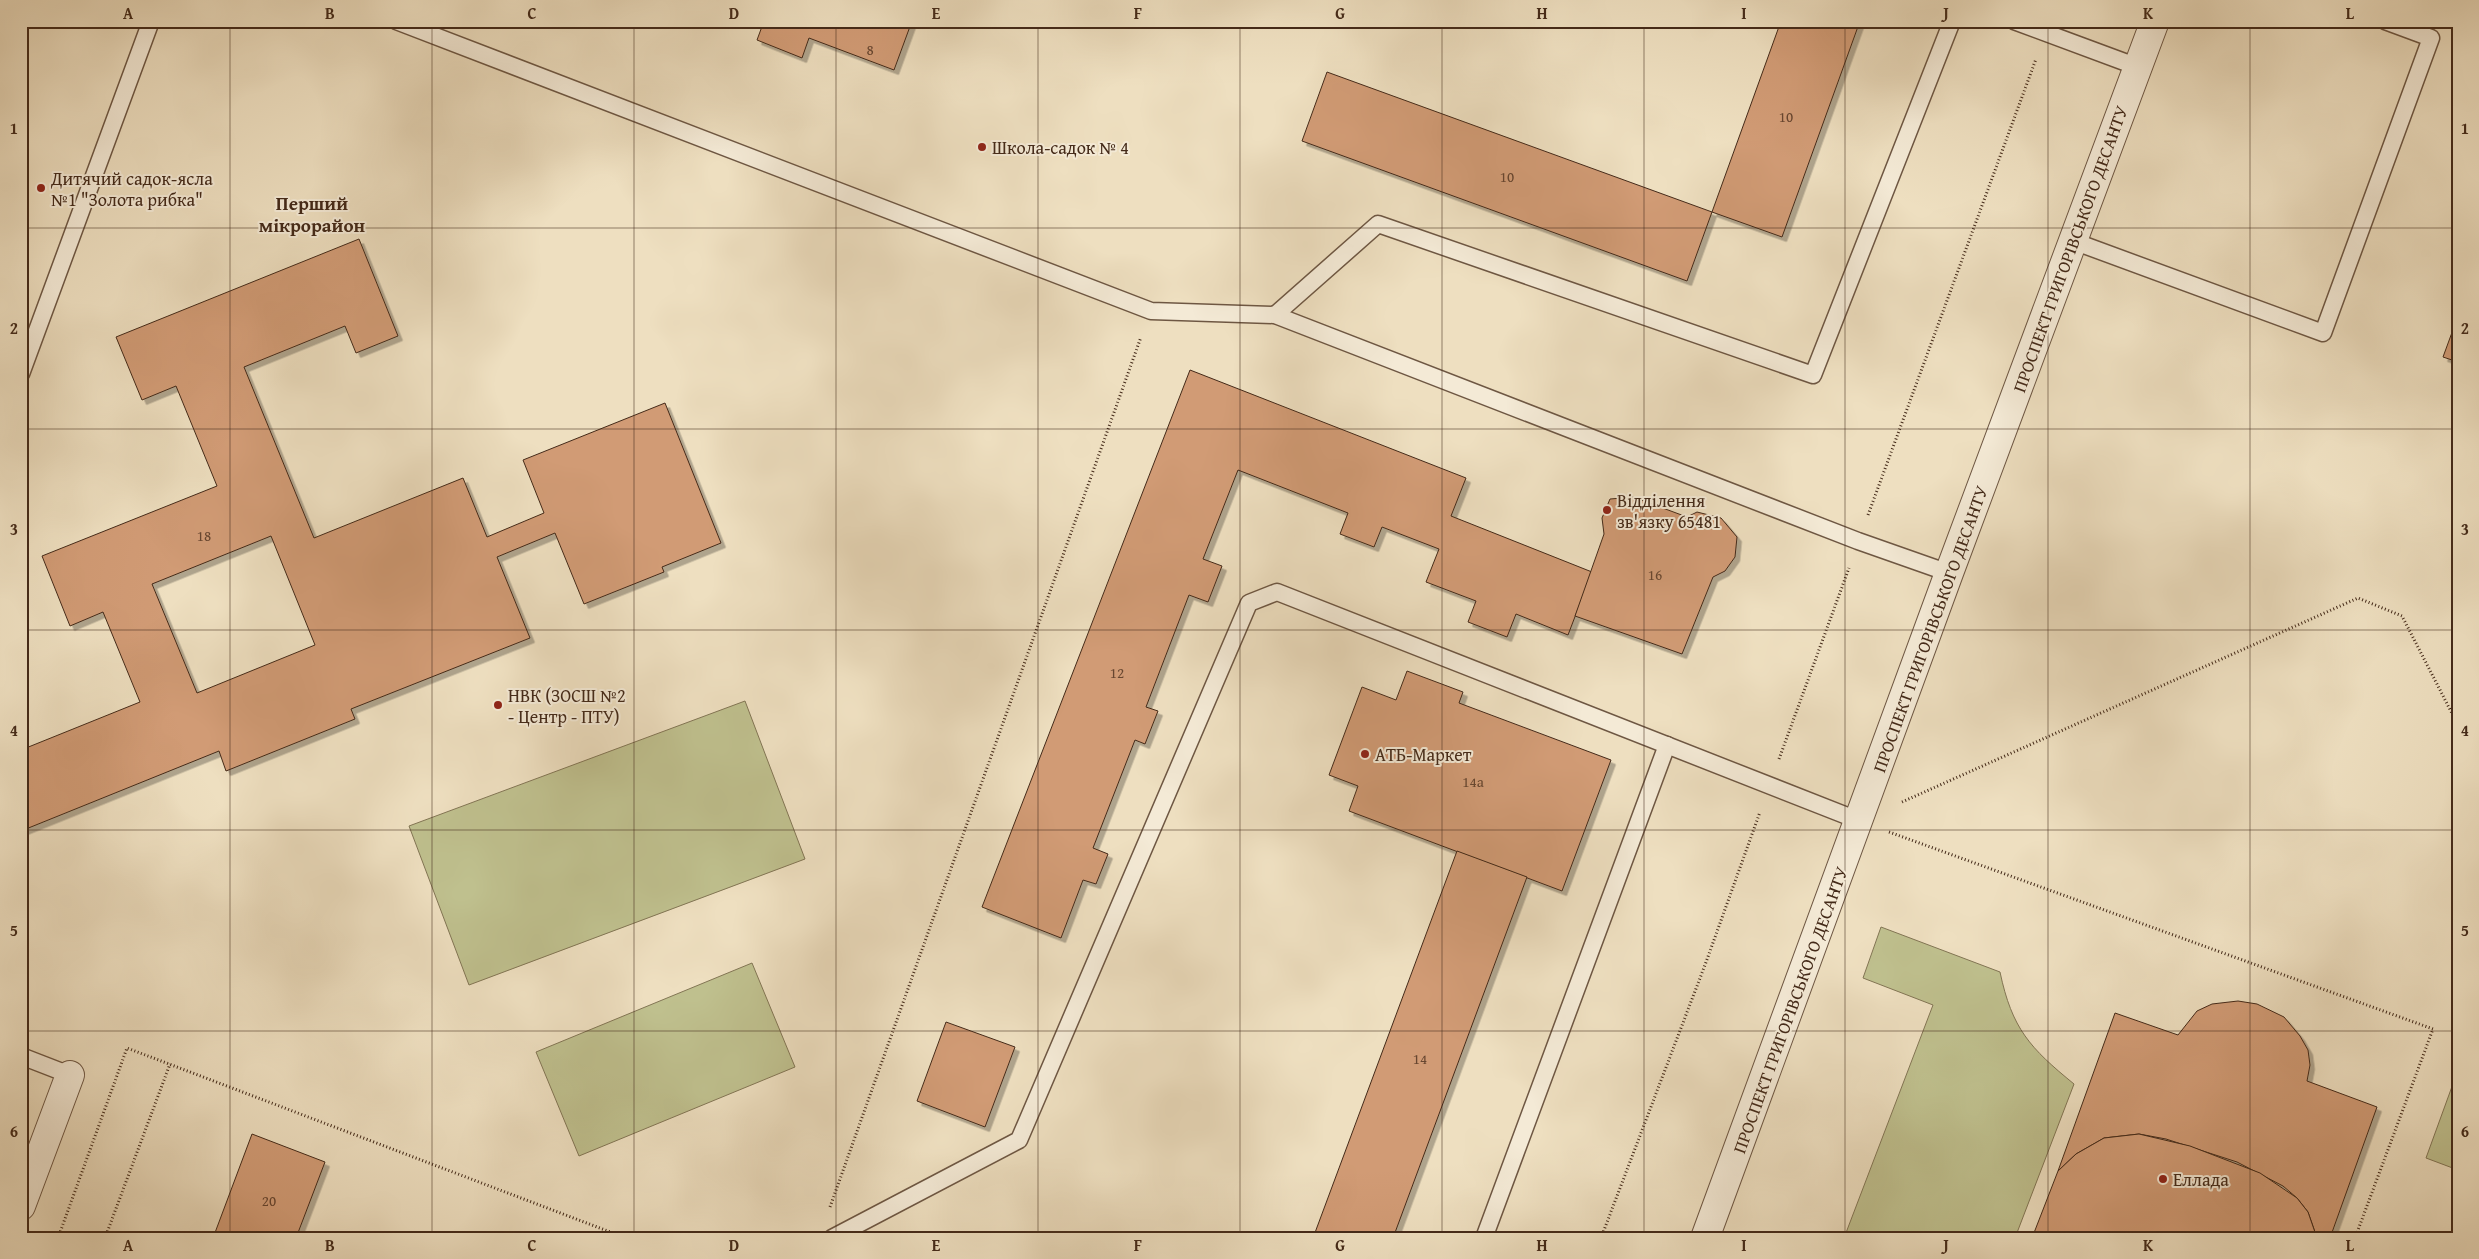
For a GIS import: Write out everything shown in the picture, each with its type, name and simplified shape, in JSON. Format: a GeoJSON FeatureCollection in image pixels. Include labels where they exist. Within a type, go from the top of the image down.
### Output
{"type":"FeatureCollection","features":[{"type":"Feature","properties":{"kind":"street","name":"ПРОСПЕКТ ГРИГОРІВСЬКОГО ДЕСАНТУ"},"geometry":{"type":"LineString","coordinates":[[1706,1238],[1860,821],[1949,573],[2155,21]]}},
{"type":"Feature","properties":{"kind":"street"},"geometry":{"type":"LineString","coordinates":[[21,1206],[70,1075]]}},
{"type":"Feature","properties":{"kind":"lane"},"geometry":{"type":"LineString","coordinates":[[21,374],[151,21]]}},
{"type":"Feature","properties":{"kind":"lane"},"geometry":{"type":"LineString","coordinates":[[396,21],[1151,311],[1275,315],[1858,540],[1949,573]]}},
{"type":"Feature","properties":{"kind":"lane"},"geometry":{"type":"LineString","coordinates":[[1275,315],[1378,224],[1813,375],[1952,21]]}},
{"type":"Feature","properties":{"kind":"lane"},"geometry":{"type":"LineString","coordinates":[[2014,21],[2138,67]]}},
{"type":"Feature","properties":{"kind":"lane"},"geometry":{"type":"LineString","coordinates":[[2073,241],[2323,333],[2431,38],[2385,21]]}},
{"type":"Feature","properties":{"kind":"lane"},"geometry":{"type":"LineString","coordinates":[[832,1238],[1019,1140],[1249,603],[1277,592],[1860,821]]}},
{"type":"Feature","properties":{"kind":"lane"},"geometry":{"type":"LineString","coordinates":[[1484,1238],[1667,745]]}},
{"type":"Feature","properties":{"kind":"lane"},"geometry":{"type":"LineString","coordinates":[[21,1056],[70,1075]]}},
{"type":"Feature","properties":{"kind":"path"},"geometry":{"type":"LineString","coordinates":[[1601,1238],[1705,965],[1858,540],[2046,33]]}},
{"type":"Feature","properties":{"kind":"path"},"geometry":{"type":"LineString","coordinates":[[829,1210],[1151,311]]}},
{"type":"Feature","properties":{"kind":"path"},"geometry":{"type":"LineString","coordinates":[[1860,821],[2358,598],[2402,616],[2458,725]]}},
{"type":"Feature","properties":{"kind":"path"},"geometry":{"type":"LineString","coordinates":[[1860,821],[2433,1029],[2355,1238]]}},
{"type":"Feature","properties":{"kind":"path"},"geometry":{"type":"LineString","coordinates":[[58,1238],[127,1048],[626,1238]]}},
{"type":"Feature","properties":{"kind":"path"},"geometry":{"type":"LineString","coordinates":[[105,1238],[170,1064]]}},
{"type":"Feature","properties":{"kind":"green space"},"geometry":{"type":"Polygon","coordinates":[[[745,701],[805,859],[469,985],[409,826],[745,701]]]}},
{"type":"Feature","properties":{"kind":"green space"},"geometry":{"type":"Polygon","coordinates":[[[1881,927],[2000,972],[2010,1008],[2025,1036],[2034,1048],[2074,1084],[2015,1238],[1844,1238],[1933,1005],[1863,978],[1881,927]]]}},
{"type":"Feature","properties":{"kind":"green space"},"geometry":{"type":"Polygon","coordinates":[[[752,963],[795,1067],[579,1156],[536,1052],[752,963]]]}},
{"type":"Feature","properties":{"kind":"green space"},"geometry":{"type":"Polygon","coordinates":[[[2458,1070],[2458,1170],[2426,1158],[2458,1070]]]}},
{"type":"Feature","properties":{"kind":"building"},"geometry":{"type":"Polygon","coordinates":[[[764,21],[912,21],[894,70],[809,38],[802,58],[757,40],[764,21]]]}},
{"type":"Feature","properties":{"kind":"building"},"geometry":{"type":"Polygon","coordinates":[[[1781,21],[1860,21],[1782,237],[1712,212],[1781,21]]]}},
{"type":"Feature","properties":{"kind":"building"},"geometry":{"type":"Polygon","coordinates":[[[1327,72],[1712,212],[1687,281],[1302,141],[1327,72]]]}},
{"type":"Feature","properties":{"kind":"building"},"geometry":{"type":"Polygon","coordinates":[[[359,239],[398,336],[356,353],[345,326],[244,367],[314,538],[463,478],[487,537],[544,513],[523,460],[665,403],[721,543],[662,567],[664,572],[584,604],[555,533],[497,557],[530,638],[351,709],[355,719],[226,771],[219,751],[21,831],[21,750],[140,702],[103,612],[70,626],[42,556],[217,486],[176,386],[142,400],[116,337],[359,239]],[[271,536],[152,584],[197,693],[315,645],[271,536]]]}},
{"type":"Feature","properties":{"kind":"building"},"geometry":{"type":"Polygon","coordinates":[[[2458,316],[2458,362],[2443,357],[2458,316]]]}},
{"type":"Feature","properties":{"kind":"building"},"geometry":{"type":"Polygon","coordinates":[[[1190,370],[1466,478],[1451,516],[1592,572],[1568,635],[1516,614],[1507,637],[1468,622],[1476,601],[1426,582],[1439,549],[1382,527],[1374,547],[1340,534],[1348,513],[1238,470],[1203,559],[1222,566],[1208,602],[1189,595],[1146,707],[1158,711],[1145,744],[1135,740],[1093,848],[1108,854],[1096,884],[1083,880],[1061,938],[982,907],[1190,370]]]}},
{"type":"Feature","properties":{"kind":"building"},"geometry":{"type":"Polygon","coordinates":[[[1633,497],[1687,517],[1697,512],[1721,518],[1737,537],[1735,557],[1725,571],[1713,577],[1682,654],[1575,616],[1604,534],[1602,518],[1610,499],[1633,497]]]}},
{"type":"Feature","properties":{"kind":"building"},"geometry":{"type":"Polygon","coordinates":[[[1407,671],[1463,692],[1459,703],[1611,760],[1562,891],[1349,811],[1358,786],[1329,775],[1362,687],[1396,700],[1407,671]]]}},
{"type":"Feature","properties":{"kind":"building"},"geometry":{"type":"Polygon","coordinates":[[[1457,851],[1527,877],[1393,1238],[1313,1238],[1457,851]]]}},
{"type":"Feature","properties":{"kind":"building"},"geometry":{"type":"Polygon","coordinates":[[[2238,1001],[2257,1004],[2284,1017],[2300,1036],[2308,1050],[2310,1065],[2307,1081],[2377,1107],[2330,1238],[2317,1238],[2308,1212],[2297,1198],[2283,1186],[2237,1162],[2166,1139],[2139,1134],[2104,1138],[2076,1154],[2058,1171],[2115,1013],[2178,1035],[2197,1011],[2212,1004],[2238,1001]]]}},
{"type":"Feature","properties":{"kind":"building"},"geometry":{"type":"Polygon","coordinates":[[[946,1022],[1015,1047],[985,1127],[917,1101],[946,1022]]]}},
{"type":"Feature","properties":{"kind":"building"},"geometry":{"type":"Polygon","coordinates":[[[252,1134],[325,1162],[296,1238],[213,1238],[252,1134]]]}},
{"type":"Feature","properties":{"kind":"building","name":"Еллада"},"geometry":{"type":"Polygon","coordinates":[[[2139,1134],[2190,1146],[2260,1173],[2297,1198],[2308,1212],[2317,1238],[2032,1238],[2058,1171],[2076,1154],[2104,1138],[2139,1134]]]}},
{"type":"Feature","properties":{"kind":"place","name":"Школа-садок № 4"},"geometry":{"type":"Point","coordinates":[982,147]}},
{"type":"Feature","properties":{"kind":"place","name":"Дитячий садок-ясла №1 \"Золота рибка\""},"geometry":{"type":"Point","coordinates":[41,188]}},
{"type":"Feature","properties":{"kind":"place","name":"Відділення зв'язку 65481"},"geometry":{"type":"Point","coordinates":[1607,510]}},
{"type":"Feature","properties":{"kind":"place","name":"НВК (ЗОСШ №2 - Центр - ПТУ)"},"geometry":{"type":"Point","coordinates":[498,705]}},
{"type":"Feature","properties":{"kind":"place","name":"АТБ-Маркет"},"geometry":{"type":"Point","coordinates":[1365,754]}},
{"type":"Feature","properties":{"kind":"place","name":"Еллада"},"geometry":{"type":"Point","coordinates":[2163,1179]}},
{"type":"Feature","properties":{"kind":"district","name":"Перший мікрорайон"},"geometry":{"type":"Point","coordinates":[312,214]}}]}
